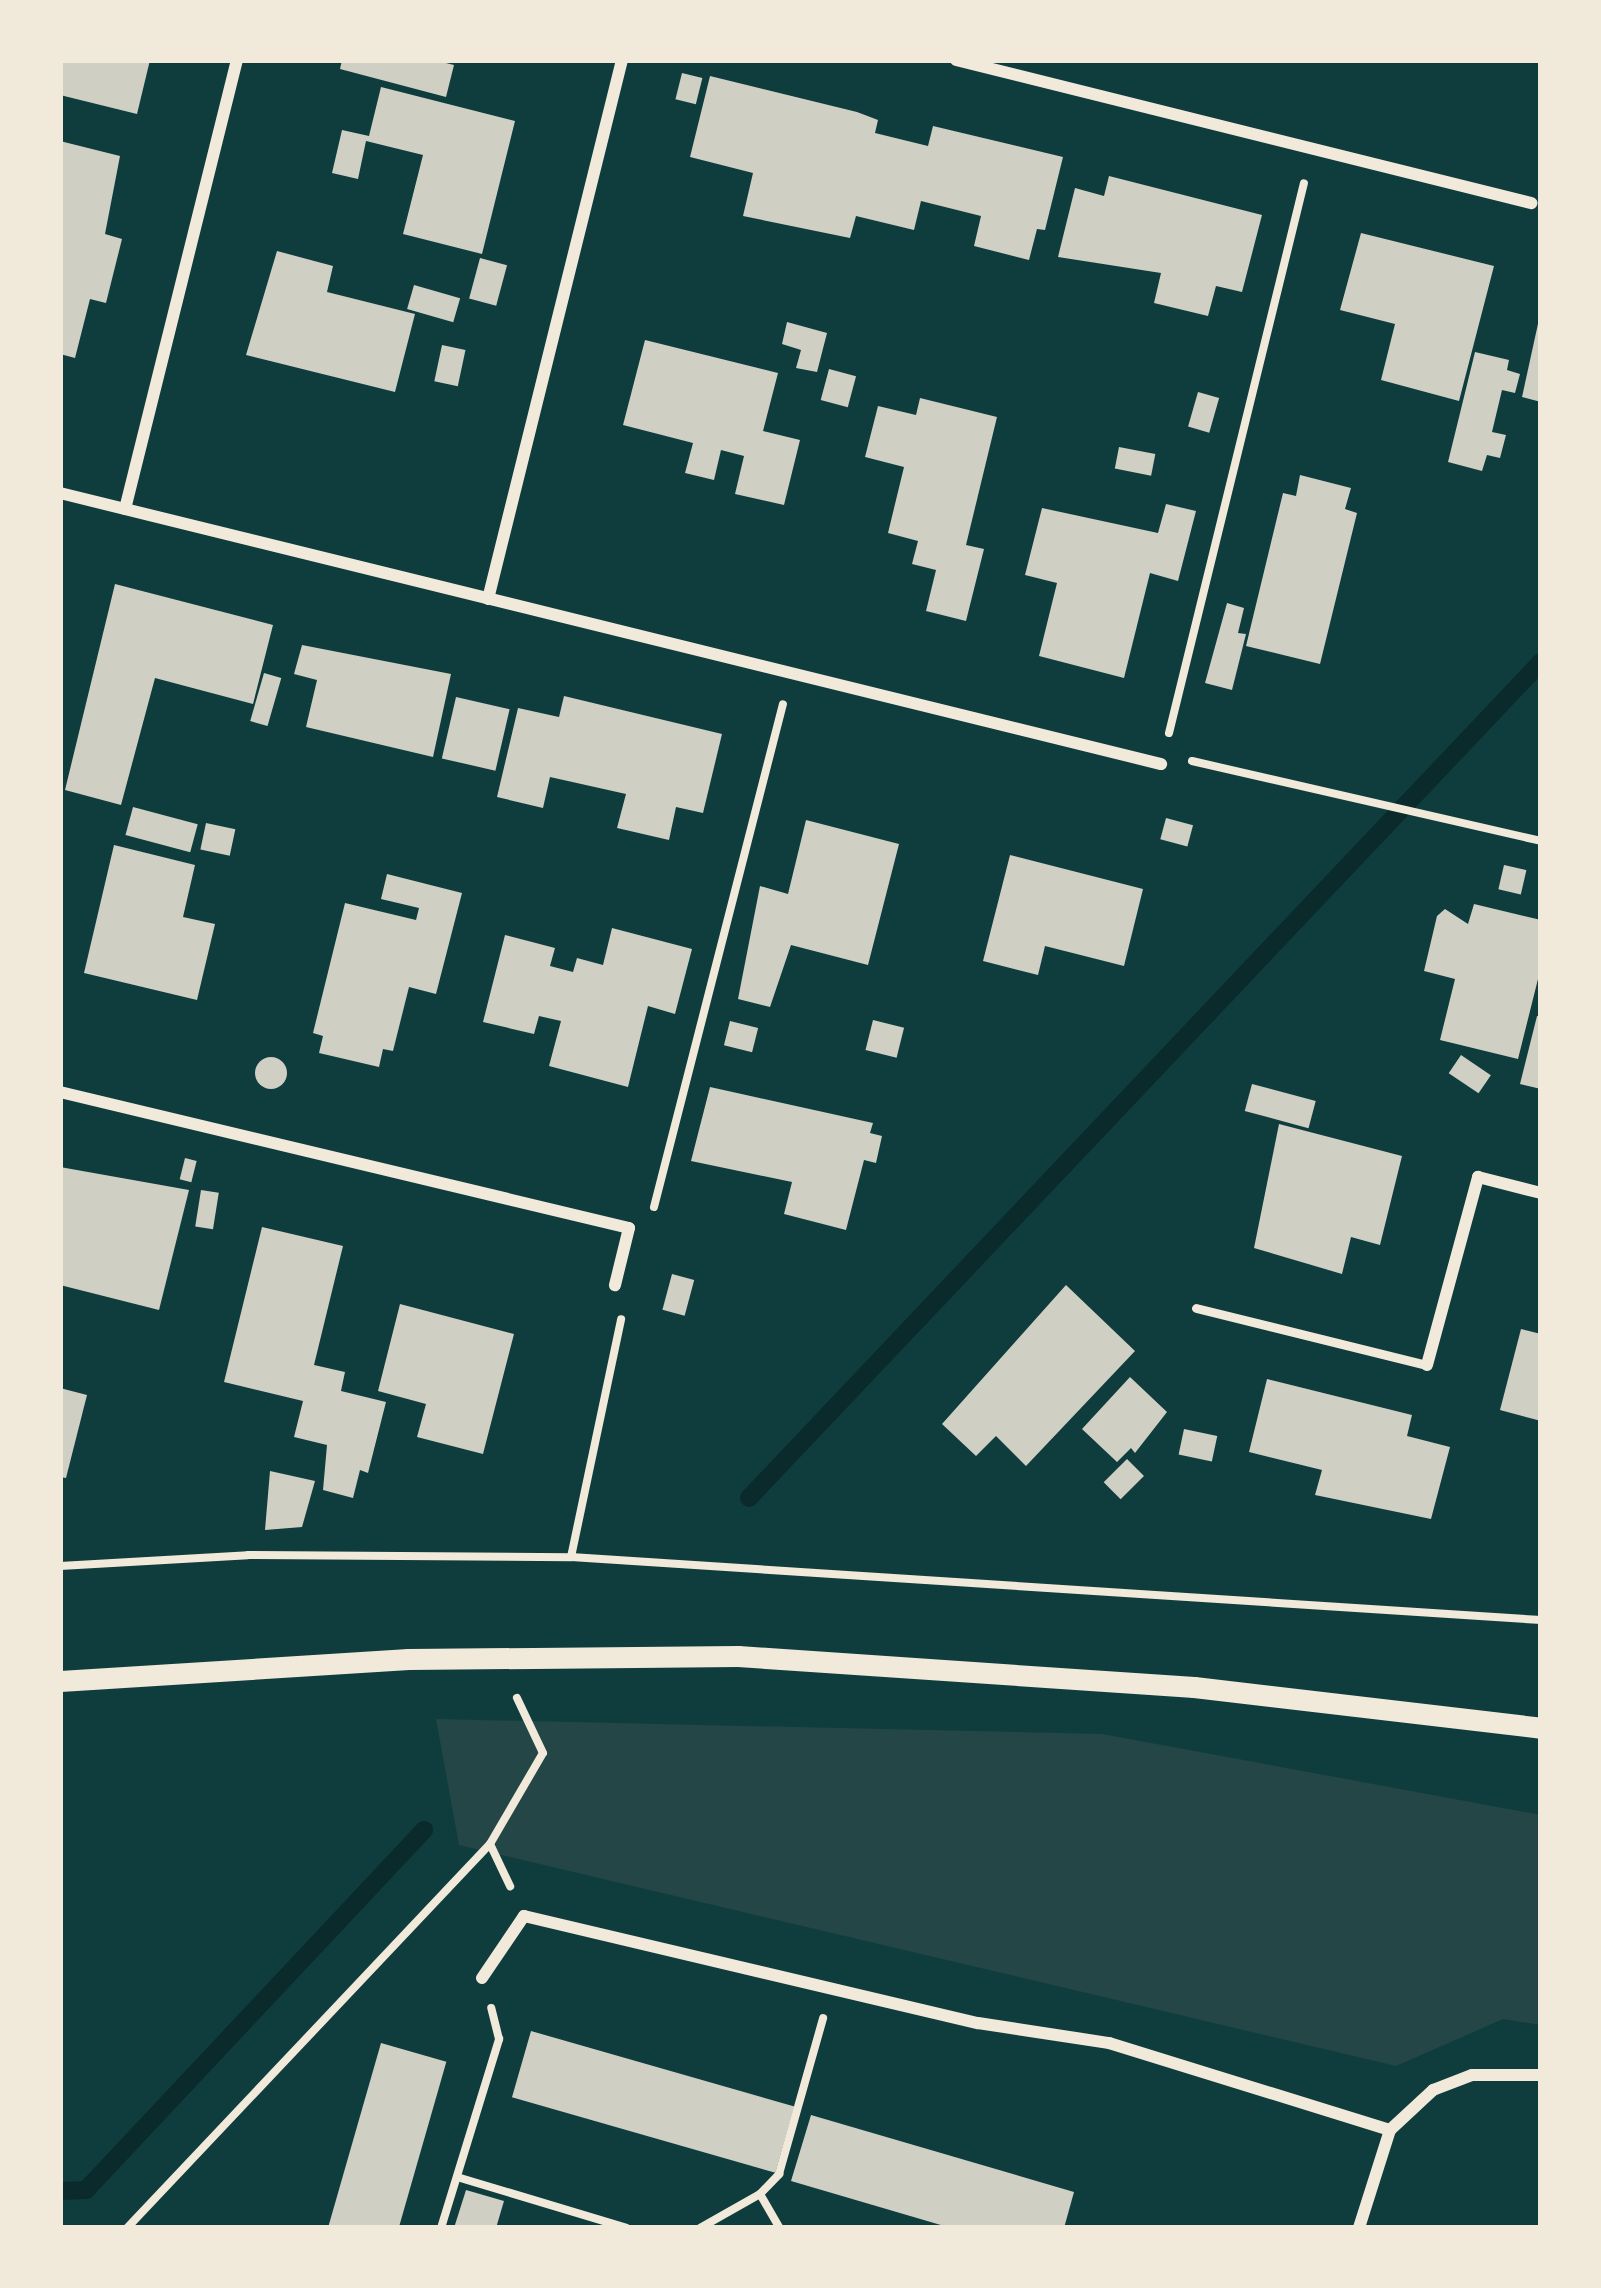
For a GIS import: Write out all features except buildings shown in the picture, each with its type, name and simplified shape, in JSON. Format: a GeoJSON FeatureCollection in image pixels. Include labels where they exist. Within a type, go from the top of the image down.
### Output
{"type":"FeatureCollection","features":[{"type":"Feature","properties":{"kind":"street"},"geometry":{"type":"LineString","coordinates":[[125,508],[237,60]]}},
{"type":"Feature","properties":{"kind":"street"},"geometry":{"type":"LineString","coordinates":[[488,598],[622,60]]}},
{"type":"Feature","properties":{"kind":"street"},"geometry":{"type":"LineString","coordinates":[[956,60],[1531,203]]}},
{"type":"Feature","properties":{"kind":"street"},"geometry":{"type":"LineString","coordinates":[[60,493],[1161,764]]}},
{"type":"Feature","properties":{"kind":"street"},"geometry":{"type":"LineString","coordinates":[[60,1092],[629,1228],[615,1286]]}},
{"type":"Feature","properties":{"kind":"street"},"geometry":{"type":"LineString","coordinates":[[1427,1365],[1478,1177],[1541,1192]]}},
{"type":"Feature","properties":{"kind":"street"},"geometry":{"type":"LineString","coordinates":[[60,1681],[498,1659],[761,1657],[1194,1687],[1541,1728]]}},
{"type":"Feature","properties":{"kind":"street"},"geometry":{"type":"LineString","coordinates":[[482,1978],[524,1916],[978,2023],[1109,2043],[1390,2130]]}},
{"type":"Feature","properties":{"kind":"street"},"geometry":{"type":"LineString","coordinates":[[1358,2228],[1390,2130],[1433,2090],[1472,2075],[1541,2075]]}},
{"type":"Feature","properties":{"kind":"lane"},"geometry":{"type":"LineString","coordinates":[[1196,1308],[1427,1365]]}},
{"type":"Feature","properties":{"kind":"path"},"geometry":{"type":"LineString","coordinates":[[1312,148],[1161,764],[1206,760],[1541,841]]}},
{"type":"Feature","properties":{"kind":"path"},"geometry":{"type":"LineString","coordinates":[[629,1228],[647,1233],[791,674]]}},
{"type":"Feature","properties":{"kind":"path"},"geometry":{"type":"LineString","coordinates":[[571,1557],[624,1334],[615,1286]]}},
{"type":"Feature","properties":{"kind":"path"},"geometry":{"type":"LineString","coordinates":[[60,1566],[248,1555],[571,1557],[1541,1620]]}},
{"type":"Feature","properties":{"kind":"path"},"geometry":{"type":"LineString","coordinates":[[127,2228],[490,1844],[543,1753],[498,1659]]}},
{"type":"Feature","properties":{"kind":"path"},"geometry":{"type":"LineString","coordinates":[[490,1844],[524,1916]]}},
{"type":"Feature","properties":{"kind":"path"},"geometry":{"type":"LineString","coordinates":[[441,2228],[500,2039],[482,1978]]}},
{"type":"Feature","properties":{"kind":"path"},"geometry":{"type":"LineString","coordinates":[[700,2228],[760,2194],[779,2174],[829,1987]]}},
{"type":"Feature","properties":{"kind":"path"},"geometry":{"type":"LineString","coordinates":[[457,2177],[626,2228]]}},
{"type":"Feature","properties":{"kind":"path"},"geometry":{"type":"LineString","coordinates":[[760,2194],[780,2228]]}},
{"type":"Feature","properties":{"kind":"shaded area"},"geometry":{"type":"Polygon","coordinates":[[[436,1719],[1102,1734],[1541,1815],[1541,2025],[1503,2019],[1396,2066],[459,1845],[436,1719]]]}},
{"type":"Feature","properties":{"kind":"waterway"},"geometry":{"type":"LineString","coordinates":[[749,1498],[1541,662]]}},
{"type":"Feature","properties":{"kind":"waterway"},"geometry":{"type":"LineString","coordinates":[[60,2191],[86,2190],[424,1830]]}}]}
